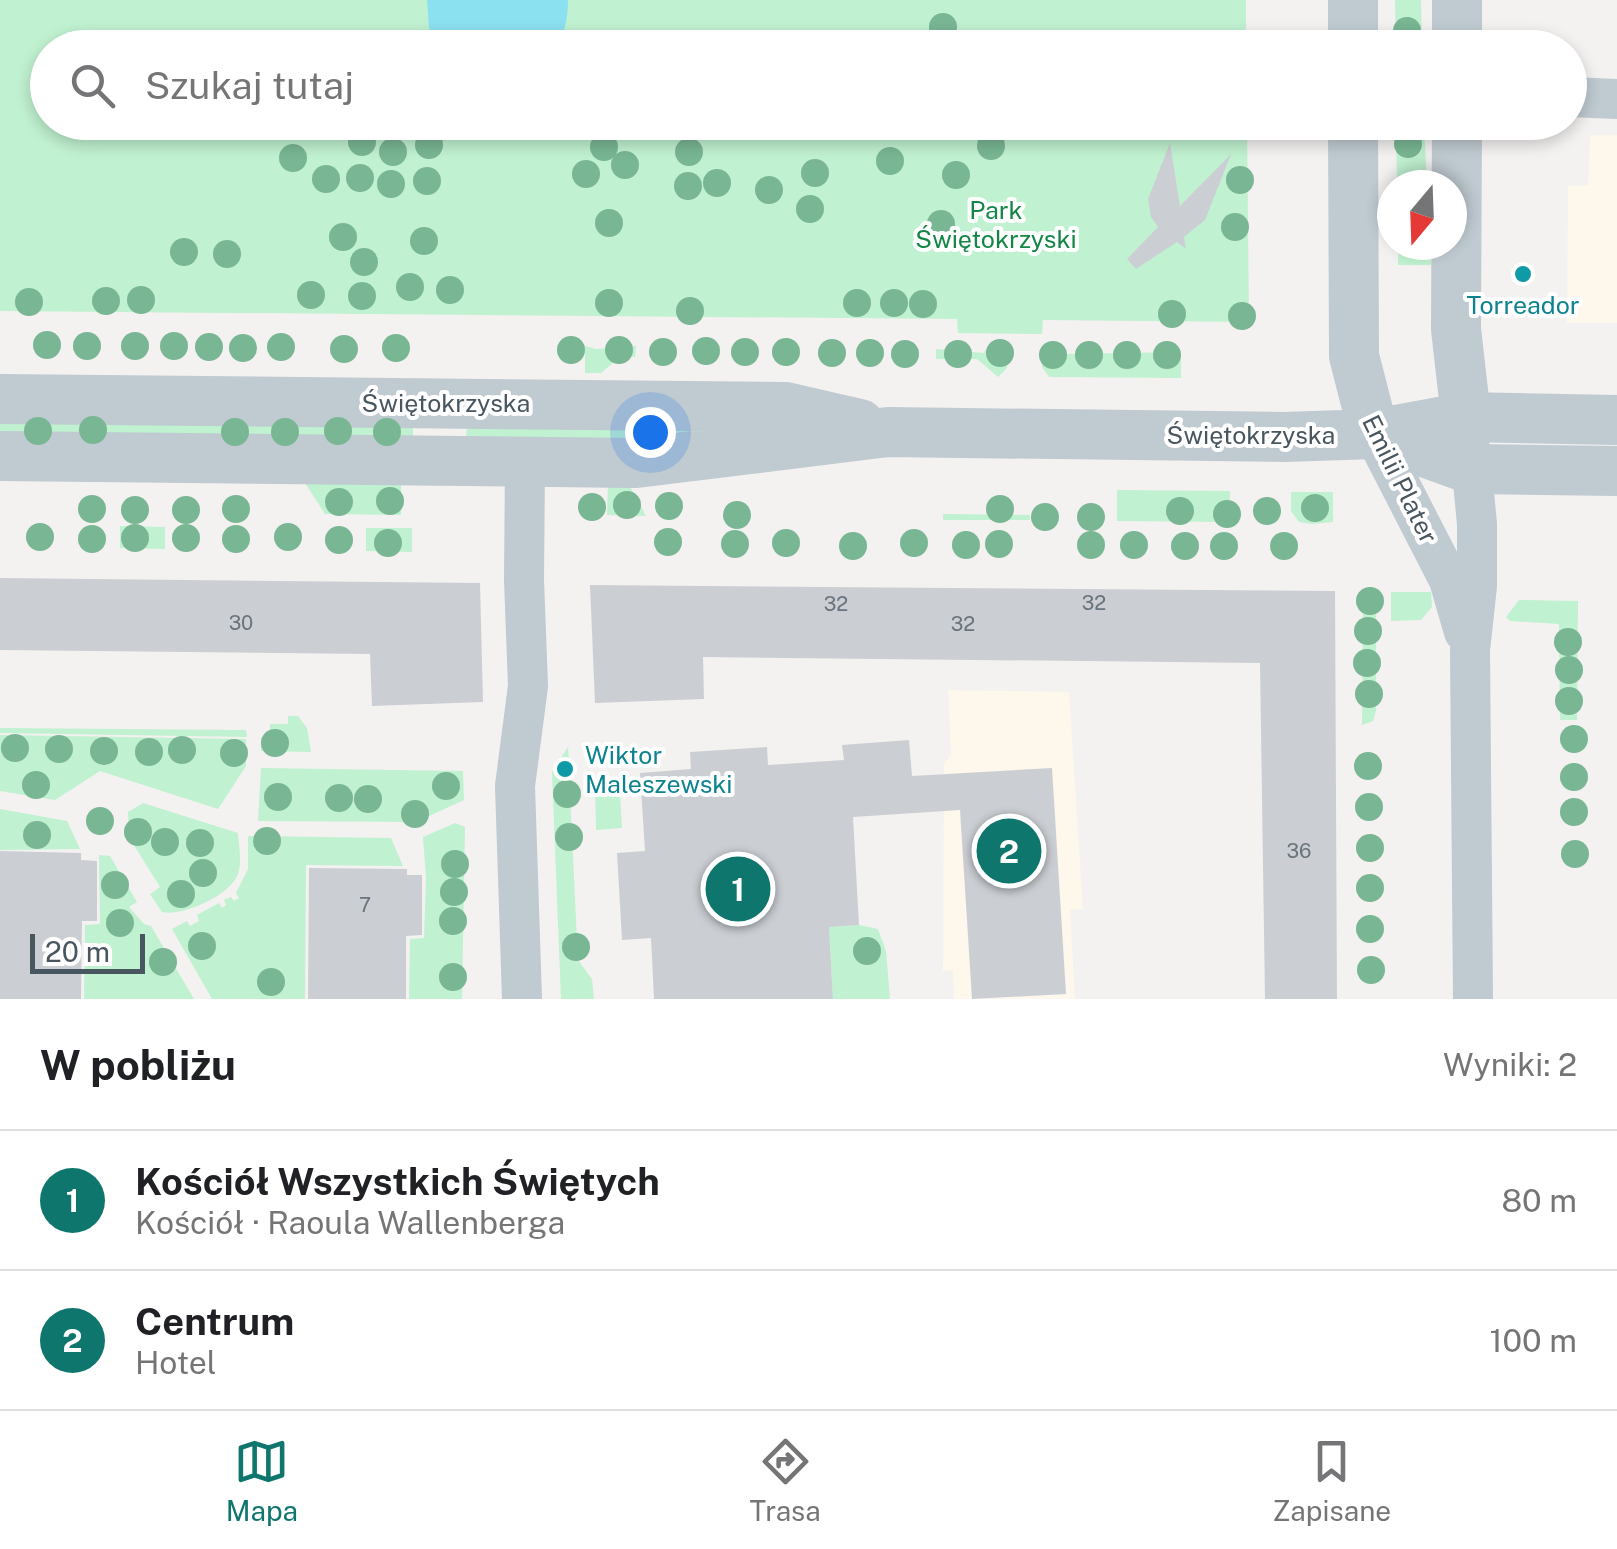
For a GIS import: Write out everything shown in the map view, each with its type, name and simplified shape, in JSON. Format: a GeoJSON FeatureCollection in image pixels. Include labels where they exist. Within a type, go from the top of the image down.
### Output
{"type":"FeatureCollection","features":[{"type":"Feature","properties":{"kind":"street"},"geometry":{"type":"LineString","coordinates":[[1353,0],[1353,30]]}},
{"type":"Feature","properties":{"kind":"street"},"geometry":{"type":"LineString","coordinates":[[1587,97],[1617,98]]}},
{"type":"Feature","properties":{"kind":"street","name":"Emilii Plater"},"geometry":{"type":"LineString","coordinates":[[1353,140],[1354,356],[1374,434],[1449,580],[1470,650]]}},
{"type":"Feature","properties":{"kind":"street","name":"Emilii Plater"},"geometry":{"type":"LineString","coordinates":[[1457,140],[1456,328],[1472,469],[1478,570],[1470,650],[1473,999]]}},
{"type":"Feature","properties":{"kind":"street","name":"Świętokrzyska"},"geometry":{"type":"LineString","coordinates":[[0,399],[786,407],[888,432]]}},
{"type":"Feature","properties":{"kind":"street","name":"Świętokrzyska"},"geometry":{"type":"LineString","coordinates":[[0,456],[636,463],[888,432],[1239,437],[1374,434],[1466,416],[1617,420]]}},
{"type":"Feature","properties":{"kind":"street","name":"Świętokrzyska"},"geometry":{"type":"LineString","coordinates":[[1374,434],[1472,469],[1617,471]]}},
{"type":"Feature","properties":{"kind":"street"},"geometry":{"type":"LineString","coordinates":[[522,999],[515,775],[528,686],[525,462]]}},
{"type":"Feature","properties":{"kind":"shaded area"},"geometry":{"type":"Polygon","coordinates":[[[1590,135],[1617,135],[1617,323],[1567,323],[1568,186],[1588,185],[1590,135]]]}},
{"type":"Feature","properties":{"kind":"shaded area"},"geometry":{"type":"Polygon","coordinates":[[[948,690],[1069,692],[1083,909],[1070,910],[1075,999],[954,999],[953,970],[943,971],[944,764],[951,755],[948,690]]]}},
{"type":"Feature","properties":{"kind":"green space","name":"Park Świętokrzyski"},"geometry":{"type":"Polygon","coordinates":[[[0,0],[1246,0],[1246,30],[30,30],[30,140],[1247,140],[1249,322],[1043,320],[1042,334],[958,333],[957,319],[0,311],[0,0]]]}},
{"type":"Feature","properties":{"kind":"green space"},"geometry":{"type":"Polygon","coordinates":[[[1395,0],[1421,0],[1422,30],[1396,30],[1395,0]]]}},
{"type":"Feature","properties":{"kind":"green space"},"geometry":{"type":"Polygon","coordinates":[[[1396,140],[1425,140],[1426,170],[1397,170],[1396,140]]]}},
{"type":"Feature","properties":{"kind":"green space"},"geometry":{"type":"Polygon","coordinates":[[[1398,260],[1431,260],[1431,265],[1398,265],[1398,260]]]}},
{"type":"Feature","properties":{"kind":"green space"},"geometry":{"type":"Polygon","coordinates":[[[585,346],[636,346],[635,357],[621,356],[601,373],[585,373],[585,346]]]}},
{"type":"Feature","properties":{"kind":"green space"},"geometry":{"type":"Polygon","coordinates":[[[936,349],[1008,351],[1007,368],[998,377],[977,359],[936,359],[936,349]]]}},
{"type":"Feature","properties":{"kind":"green space"},"geometry":{"type":"Polygon","coordinates":[[[1043,351],[1181,352],[1181,378],[1049,377],[1042,367],[1043,351]]]}},
{"type":"Feature","properties":{"kind":"green space"},"geometry":{"type":"Polygon","coordinates":[[[0,420],[413,422],[413,439],[0,436],[0,420]]]}},
{"type":"Feature","properties":{"kind":"green space"},"geometry":{"type":"Polygon","coordinates":[[[467,423],[725,426],[656,442],[466,441],[467,423]]]}},
{"type":"Feature","properties":{"kind":"green space"},"geometry":{"type":"Polygon","coordinates":[[[303,480],[401,481],[401,515],[325,514],[303,480]]]}},
{"type":"Feature","properties":{"kind":"green space"},"geometry":{"type":"Polygon","coordinates":[[[608,483],[628,483],[646,516],[607,515],[608,483]]]}},
{"type":"Feature","properties":{"kind":"green space"},"geometry":{"type":"Polygon","coordinates":[[[1117,490],[1230,491],[1229,522],[1117,521],[1117,490]]]}},
{"type":"Feature","properties":{"kind":"green space"},"geometry":{"type":"Polygon","coordinates":[[[1291,492],[1333,492],[1333,522],[1299,522],[1291,511],[1291,492]]]}},
{"type":"Feature","properties":{"kind":"green space"},"geometry":{"type":"Polygon","coordinates":[[[943,514],[1030,515],[1030,520],[943,520],[943,514]]]}},
{"type":"Feature","properties":{"kind":"green space"},"geometry":{"type":"Polygon","coordinates":[[[120,526],[165,527],[165,549],[120,548],[120,526]]]}},
{"type":"Feature","properties":{"kind":"green space"},"geometry":{"type":"Polygon","coordinates":[[[366,528],[412,528],[412,552],[366,551],[366,528]]]}},
{"type":"Feature","properties":{"kind":"green space"},"geometry":{"type":"Polygon","coordinates":[[[1363,592],[1376,592],[1376,711],[1373,721],[1362,725],[1363,592]]]}},
{"type":"Feature","properties":{"kind":"green space"},"geometry":{"type":"Polygon","coordinates":[[[1391,592],[1431,592],[1432,607],[1421,620],[1391,621],[1391,592]]]}},
{"type":"Feature","properties":{"kind":"green space"},"geometry":{"type":"Polygon","coordinates":[[[1519,600],[1578,601],[1577,720],[1560,720],[1559,624],[1510,621],[1506,617],[1519,600]]]}},
{"type":"Feature","properties":{"kind":"green space"},"geometry":{"type":"Polygon","coordinates":[[[288,716],[298,716],[307,728],[311,752],[261,751],[261,738],[270,738],[270,724],[288,724],[288,716]]]}},
{"type":"Feature","properties":{"kind":"green space"},"geometry":{"type":"Polygon","coordinates":[[[0,728],[246,730],[247,737],[0,733],[0,728]]]}},
{"type":"Feature","properties":{"kind":"green space"},"geometry":{"type":"Polygon","coordinates":[[[0,735],[246,739],[246,766],[218,809],[100,771],[55,800],[0,791],[0,735]]]}},
{"type":"Feature","properties":{"kind":"green space"},"geometry":{"type":"Polygon","coordinates":[[[568,747],[569,762],[561,763],[562,775],[569,775],[578,960],[592,979],[594,999],[561,999],[552,772],[568,747]]]}},
{"type":"Feature","properties":{"kind":"green space"},"geometry":{"type":"Polygon","coordinates":[[[261,768],[463,771],[464,800],[416,822],[258,821],[261,768]]]}},
{"type":"Feature","properties":{"kind":"green space"},"geometry":{"type":"Polygon","coordinates":[[[619,776],[622,828],[596,830],[595,782],[619,776]]]}},
{"type":"Feature","properties":{"kind":"green space"},"geometry":{"type":"Polygon","coordinates":[[[143,803],[238,833],[240,864],[234,882],[205,903],[162,912],[150,894],[160,887],[129,837],[128,812],[143,803]]]}},
{"type":"Feature","properties":{"kind":"green space"},"geometry":{"type":"Polygon","coordinates":[[[0,809],[67,821],[80,849],[0,850],[0,809]]]}},
{"type":"Feature","properties":{"kind":"green space"},"geometry":{"type":"Polygon","coordinates":[[[455,823],[465,827],[462,999],[409,999],[410,939],[424,938],[423,837],[455,823]]]}},
{"type":"Feature","properties":{"kind":"green space"},"geometry":{"type":"Polygon","coordinates":[[[248,836],[391,838],[403,866],[306,865],[305,999],[212,999],[172,929],[187,921],[190,926],[199,921],[197,915],[219,903],[222,908],[226,905],[224,900],[231,897],[234,901],[239,898],[236,893],[248,869],[248,836]]]}},
{"type":"Feature","properties":{"kind":"green space"},"geometry":{"type":"Polygon","coordinates":[[[99,855],[110,856],[137,902],[129,907],[144,924],[151,926],[194,999],[84,999],[85,925],[100,924],[99,855]]]}},
{"type":"Feature","properties":{"kind":"green space"},"geometry":{"type":"Polygon","coordinates":[[[859,925],[878,929],[886,951],[890,999],[833,999],[829,927],[859,925]]]}},
{"type":"Feature","properties":{"kind":"water"},"geometry":{"type":"Polygon","coordinates":[[[427,0],[568,0],[564,30],[429,28],[427,0]]]}},
{"type":"Feature","properties":{"kind":"building"},"geometry":{"type":"Polygon","coordinates":[[[1170,143],[1180,206],[1231,154],[1205,220],[1184,237],[1186,249],[1177,242],[1136,269],[1127,259],[1158,227],[1151,217],[1148,199],[1170,143]]]}},
{"type":"Feature","properties":{"kind":"building"},"geometry":{"type":"Polygon","coordinates":[[[0,578],[480,583],[483,702],[372,706],[370,654],[0,650],[0,578]]]}},
{"type":"Feature","properties":{"kind":"building"},"geometry":{"type":"Polygon","coordinates":[[[590,585],[1335,591],[1337,999],[1265,999],[1260,663],[703,657],[704,699],[595,703],[590,585]]]}},
{"type":"Feature","properties":{"kind":"building"},"geometry":{"type":"Polygon","coordinates":[[[909,740],[912,776],[1052,768],[1066,994],[972,999],[960,810],[853,817],[859,925],[829,927],[833,999],[654,999],[651,938],[622,940],[617,853],[645,851],[640,773],[691,769],[690,752],[767,747],[768,765],[844,760],[842,745],[909,740]]]}},
{"type":"Feature","properties":{"kind":"building"},"geometry":{"type":"Polygon","coordinates":[[[0,851],[81,853],[81,860],[97,861],[97,921],[82,921],[81,999],[0,999],[0,851]]]}},
{"type":"Feature","properties":{"kind":"building"},"geometry":{"type":"Polygon","coordinates":[[[309,868],[407,869],[407,875],[422,875],[422,935],[406,936],[406,999],[308,999],[309,868]]]}},
{"type":"Feature","properties":{"kind":"place","name":"Torreador"},"geometry":{"type":"Point","coordinates":[1523,274]}},
{"type":"Feature","properties":{"kind":"place","name":"Wiktor Maleszewski"},"geometry":{"type":"Point","coordinates":[565,769]}},
{"type":"Feature","properties":{"kind":"place","name":"Centrum"},"geometry":{"type":"Point","coordinates":[1009,851]}},
{"type":"Feature","properties":{"kind":"place","name":"Kościół Wszystkich Świętych"},"geometry":{"type":"Point","coordinates":[738,889]}}]}
